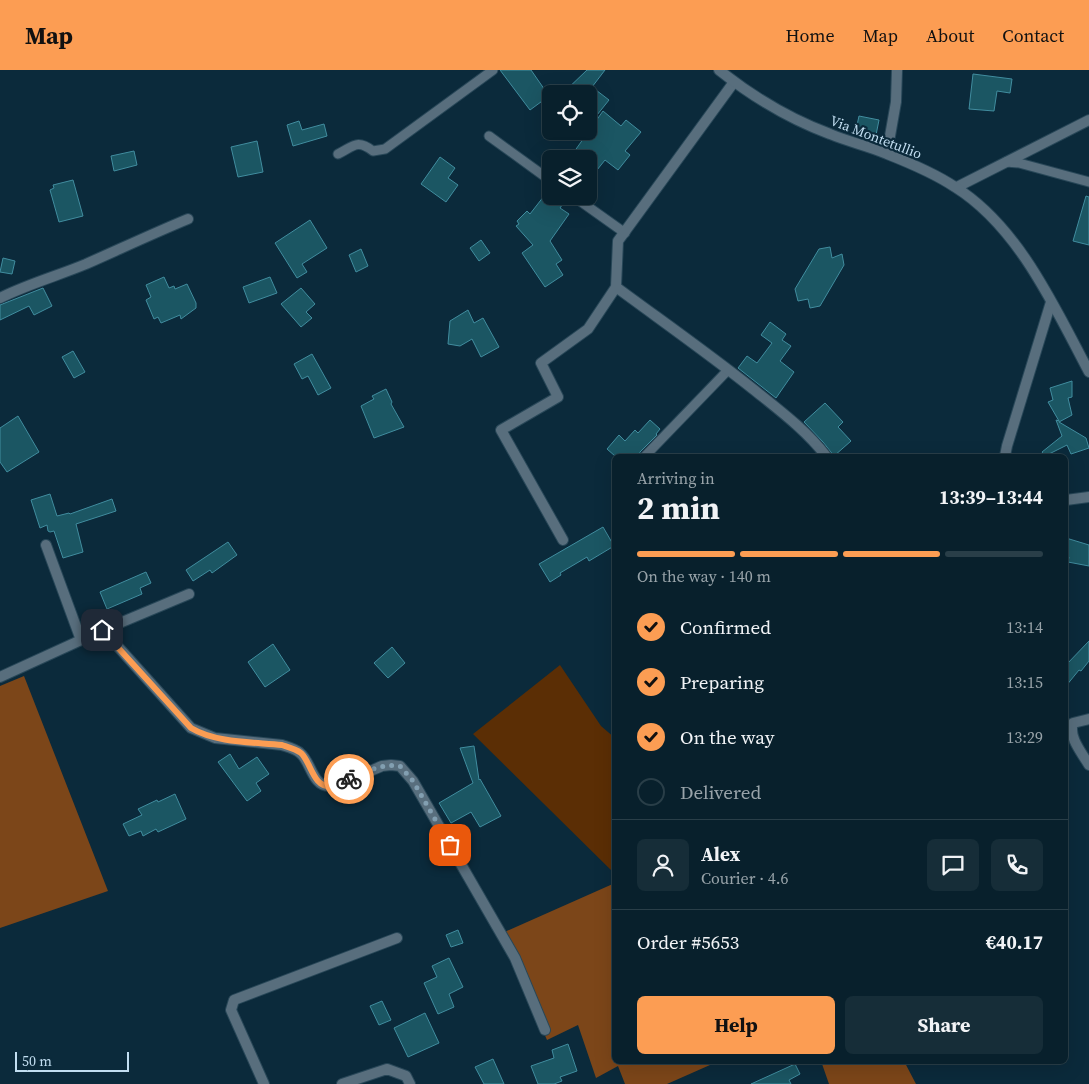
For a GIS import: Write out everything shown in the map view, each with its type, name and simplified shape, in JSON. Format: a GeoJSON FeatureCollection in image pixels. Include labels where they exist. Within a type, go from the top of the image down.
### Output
{"type":"FeatureCollection","features":[{"type":"Feature","properties":{"kind":"street","name":"Via Montetullio"},"geometry":{"type":"LineString","coordinates":[[719,70],[786,116],[830,135],[886,153],[957,187],[990,214],[1031,267],[1089,372]]}},
{"type":"Feature","properties":{"kind":"street"},"geometry":{"type":"LineString","coordinates":[[886,153],[896,102],[898,70]]}},
{"type":"Feature","properties":{"kind":"street"},"geometry":{"type":"LineString","coordinates":[[563,540],[501,430],[558,397],[541,363],[588,329],[616,287],[618,241],[734,82]]}},
{"type":"Feature","properties":{"kind":"street"},"geometry":{"type":"LineString","coordinates":[[957,187],[1089,120]]}},
{"type":"Feature","properties":{"kind":"street"},"geometry":{"type":"LineString","coordinates":[[0,298],[19,288],[85,264],[135,240],[188,219]]}},
{"type":"Feature","properties":{"kind":"street"},"geometry":{"type":"LineString","coordinates":[[616,287],[773,405],[814,441],[824,454]]}},
{"type":"Feature","properties":{"kind":"street"},"geometry":{"type":"LineString","coordinates":[[1005,454],[1051,302]]}},
{"type":"Feature","properties":{"kind":"street"},"geometry":{"type":"LineString","coordinates":[[1068,500],[1089,497]]}},
{"type":"Feature","properties":{"kind":"street"},"geometry":{"type":"LineString","coordinates":[[46,545],[81,640]]}},
{"type":"Feature","properties":{"kind":"street"},"geometry":{"type":"LineString","coordinates":[[0,677],[102,630],[189,594]]}},
{"type":"Feature","properties":{"kind":"street"},"geometry":{"type":"LineString","coordinates":[[102,630],[191,728],[206,736],[282,745],[292,748],[302,753],[312,774],[321,784],[330,786],[382,766],[400,766],[413,781],[516,958],[545,1030]]}},
{"type":"Feature","properties":{"kind":"street"},"geometry":{"type":"LineString","coordinates":[[1089,719],[1073,723],[1071,730],[1072,736],[1089,765]]}},
{"type":"Feature","properties":{"kind":"street"},"geometry":{"type":"LineString","coordinates":[[264,1084],[231,1010],[234,1000],[397,938]]}},
{"type":"Feature","properties":{"kind":"street"},"geometry":{"type":"LineString","coordinates":[[342,1084],[387,1069],[406,1076],[410,1084]]}},
{"type":"Feature","properties":{"kind":"lane"},"geometry":{"type":"LineString","coordinates":[[338,154],[359,143],[364,144],[373,151],[385,149],[493,70]]}},
{"type":"Feature","properties":{"kind":"lane"},"geometry":{"type":"LineString","coordinates":[[489,136],[542,174]]}},
{"type":"Feature","properties":{"kind":"lane"},"geometry":{"type":"LineString","coordinates":[[1006,162],[1019,163],[1089,182]]}},
{"type":"Feature","properties":{"kind":"lane"},"geometry":{"type":"LineString","coordinates":[[586,205],[625,233]]}},
{"type":"Feature","properties":{"kind":"lane"},"geometry":{"type":"LineString","coordinates":[[647,454],[728,370]]}},
{"type":"Feature","properties":{"kind":"shaded area"},"geometry":{"type":"Polygon","coordinates":[[[560,665],[601,726],[612,735],[612,871],[473,734],[560,665]]]}},
{"type":"Feature","properties":{"kind":"shaded area"},"geometry":{"type":"Polygon","coordinates":[[[24,676],[108,891],[0,928],[0,686],[24,676]]]}},
{"type":"Feature","properties":{"kind":"shaded area"},"geometry":{"type":"Polygon","coordinates":[[[612,884],[612,1064],[711,1064],[667,1084],[625,1084],[618,1066],[596,1078],[578,1025],[547,1040],[500,934],[612,884]]]}},
{"type":"Feature","properties":{"kind":"shaded area"},"geometry":{"type":"Polygon","coordinates":[[[822,1064],[906,1064],[916,1084],[829,1084],[822,1064]]]}},
{"type":"Feature","properties":{"kind":"building"},"geometry":{"type":"Polygon","coordinates":[[[500,70],[531,70],[542,86],[542,101],[530,110],[500,70]]]}},
{"type":"Feature","properties":{"kind":"building"},"geometry":{"type":"Polygon","coordinates":[[[587,70],[605,70],[594,85],[571,85],[587,70]]]}},
{"type":"Feature","properties":{"kind":"building"},"geometry":{"type":"Polygon","coordinates":[[[973,74],[1012,79],[1010,93],[997,91],[994,111],[969,109],[973,74]]]}},
{"type":"Feature","properties":{"kind":"building"},"geometry":{"type":"Polygon","coordinates":[[[597,91],[609,100],[597,115],[597,91]]]}},
{"type":"Feature","properties":{"kind":"building"},"geometry":{"type":"Polygon","coordinates":[[[603,111],[621,126],[626,120],[641,132],[625,151],[630,155],[618,170],[605,160],[597,170],[597,150],[575,150],[582,140],[597,140],[597,119],[603,111]]]}},
{"type":"Feature","properties":{"kind":"building"},"geometry":{"type":"Polygon","coordinates":[[[859,116],[879,120],[876,135],[856,130],[859,116]]]}},
{"type":"Feature","properties":{"kind":"building"},"geometry":{"type":"Polygon","coordinates":[[[299,121],[302,130],[324,124],[327,136],[293,146],[287,125],[299,121]]]}},
{"type":"Feature","properties":{"kind":"building"},"geometry":{"type":"Polygon","coordinates":[[[257,141],[263,172],[238,177],[231,147],[257,141]]]}},
{"type":"Feature","properties":{"kind":"building"},"geometry":{"type":"Polygon","coordinates":[[[134,151],[137,165],[114,171],[111,156],[134,151]]]}},
{"type":"Feature","properties":{"kind":"building"},"geometry":{"type":"Polygon","coordinates":[[[440,157],[455,168],[448,178],[458,185],[446,202],[421,184],[440,157]]]}},
{"type":"Feature","properties":{"kind":"building"},"geometry":{"type":"Polygon","coordinates":[[[73,180],[83,216],[59,222],[50,190],[54,188],[53,185],[73,180]]]}},
{"type":"Feature","properties":{"kind":"building"},"geometry":{"type":"Polygon","coordinates":[[[1086,196],[1089,197],[1089,245],[1073,241],[1086,196]]]}},
{"type":"Feature","properties":{"kind":"building"},"geometry":{"type":"Polygon","coordinates":[[[542,199],[542,205],[562,205],[560,208],[569,214],[550,241],[562,260],[556,264],[563,275],[545,287],[522,253],[533,245],[516,226],[519,224],[517,221],[527,211],[530,214],[542,199]]]}},
{"type":"Feature","properties":{"kind":"building"},"geometry":{"type":"Polygon","coordinates":[[[310,220],[327,248],[302,264],[307,272],[297,278],[275,243],[310,220]]]}},
{"type":"Feature","properties":{"kind":"building"},"geometry":{"type":"Polygon","coordinates":[[[481,240],[490,253],[479,261],[470,248],[481,240]]]}},
{"type":"Feature","properties":{"kind":"building"},"geometry":{"type":"Polygon","coordinates":[[[830,247],[832,258],[842,254],[844,265],[820,306],[810,308],[808,299],[798,301],[795,289],[819,249],[830,247]]]}},
{"type":"Feature","properties":{"kind":"building"},"geometry":{"type":"Polygon","coordinates":[[[361,249],[368,266],[356,272],[349,255],[361,249]]]}},
{"type":"Feature","properties":{"kind":"building"},"geometry":{"type":"Polygon","coordinates":[[[3,258],[15,261],[12,274],[0,272],[3,258]]]}},
{"type":"Feature","properties":{"kind":"building"},"geometry":{"type":"Polygon","coordinates":[[[164,277],[169,288],[174,286],[175,289],[187,284],[196,303],[196,308],[181,319],[180,315],[161,323],[158,317],[154,319],[146,300],[151,297],[146,285],[164,277]]]}},
{"type":"Feature","properties":{"kind":"building"},"geometry":{"type":"Polygon","coordinates":[[[270,277],[277,293],[249,303],[243,287],[270,277]]]}},
{"type":"Feature","properties":{"kind":"building"},"geometry":{"type":"Polygon","coordinates":[[[43,288],[52,306],[34,315],[29,306],[0,320],[0,305],[43,288]]]}},
{"type":"Feature","properties":{"kind":"building"},"geometry":{"type":"Polygon","coordinates":[[[301,288],[315,304],[306,312],[312,318],[301,327],[281,304],[301,288]]]}},
{"type":"Feature","properties":{"kind":"building"},"geometry":{"type":"Polygon","coordinates":[[[468,310],[474,323],[483,318],[499,347],[481,357],[472,339],[460,346],[448,344],[450,321],[468,310]]]}},
{"type":"Feature","properties":{"kind":"building"},"geometry":{"type":"Polygon","coordinates":[[[770,322],[786,334],[782,340],[791,346],[780,361],[794,372],[776,398],[738,368],[747,356],[757,363],[772,343],[761,335],[770,322]]]}},
{"type":"Feature","properties":{"kind":"building"},"geometry":{"type":"Polygon","coordinates":[[[73,351],[85,372],[74,378],[62,357],[73,351]]]}},
{"type":"Feature","properties":{"kind":"building"},"geometry":{"type":"Polygon","coordinates":[[[312,354],[331,388],[318,395],[308,376],[302,379],[294,364],[312,354]]]}},
{"type":"Feature","properties":{"kind":"building"},"geometry":{"type":"Polygon","coordinates":[[[1072,381],[1072,397],[1068,398],[1072,415],[1059,422],[1086,438],[1089,448],[1071,454],[1067,445],[1049,454],[1044,454],[1042,452],[1062,436],[1056,420],[1059,421],[1048,402],[1053,400],[1050,388],[1072,381]]]}},
{"type":"Feature","properties":{"kind":"building"},"geometry":{"type":"Polygon","coordinates":[[[386,389],[392,402],[391,404],[404,427],[374,438],[361,406],[374,399],[372,396],[386,389]]]}},
{"type":"Feature","properties":{"kind":"building"},"geometry":{"type":"Polygon","coordinates":[[[825,403],[843,422],[838,427],[851,441],[836,454],[832,454],[804,422],[825,403]]]}},
{"type":"Feature","properties":{"kind":"building"},"geometry":{"type":"Polygon","coordinates":[[[18,416],[39,452],[7,472],[0,462],[0,428],[18,416]]]}},
{"type":"Feature","properties":{"kind":"building"},"geometry":{"type":"Polygon","coordinates":[[[650,420],[660,429],[640,454],[613,454],[607,449],[619,435],[625,441],[635,430],[638,433],[650,420]]]}},
{"type":"Feature","properties":{"kind":"building"},"geometry":{"type":"Polygon","coordinates":[[[50,494],[57,516],[70,514],[112,499],[116,511],[76,524],[83,552],[63,558],[54,531],[48,531],[47,525],[40,528],[31,500],[50,494]]]}},
{"type":"Feature","properties":{"kind":"building"},"geometry":{"type":"Polygon","coordinates":[[[603,527],[612,543],[612,547],[589,561],[587,557],[560,573],[561,575],[550,582],[539,564],[603,527]]]}},
{"type":"Feature","properties":{"kind":"building"},"geometry":{"type":"Polygon","coordinates":[[[1068,539],[1089,545],[1089,566],[1068,562],[1068,539]]]}},
{"type":"Feature","properties":{"kind":"building"},"geometry":{"type":"Polygon","coordinates":[[[228,542],[237,555],[212,573],[210,570],[193,581],[186,570],[228,542]]]}},
{"type":"Feature","properties":{"kind":"building"},"geometry":{"type":"Polygon","coordinates":[[[146,572],[151,583],[140,588],[142,594],[107,609],[100,592],[146,572]]]}},
{"type":"Feature","properties":{"kind":"building"},"geometry":{"type":"Polygon","coordinates":[[[1089,641],[1089,661],[1068,684],[1068,663],[1089,641]]]}},
{"type":"Feature","properties":{"kind":"building"},"geometry":{"type":"Polygon","coordinates":[[[273,644],[290,670],[265,687],[248,662],[273,644]]]}},
{"type":"Feature","properties":{"kind":"building"},"geometry":{"type":"Polygon","coordinates":[[[392,647],[405,663],[388,678],[374,663],[392,647]]]}},
{"type":"Feature","properties":{"kind":"building"},"geometry":{"type":"Polygon","coordinates":[[[474,746],[479,780],[501,816],[480,827],[471,812],[451,823],[439,803],[473,783],[460,748],[474,746]]]}},
{"type":"Feature","properties":{"kind":"building"},"geometry":{"type":"Polygon","coordinates":[[[230,754],[239,769],[257,757],[269,774],[256,783],[261,791],[247,801],[218,762],[230,754]]]}},
{"type":"Feature","properties":{"kind":"building"},"geometry":{"type":"Polygon","coordinates":[[[175,794],[186,819],[158,832],[156,829],[143,836],[141,831],[129,836],[123,824],[142,815],[138,809],[175,794]]]}},
{"type":"Feature","properties":{"kind":"building"},"geometry":{"type":"Polygon","coordinates":[[[458,930],[463,943],[451,947],[446,935],[458,930]]]}},
{"type":"Feature","properties":{"kind":"building"},"geometry":{"type":"Polygon","coordinates":[[[449,958],[463,987],[449,994],[454,1007],[438,1014],[424,983],[437,977],[432,966],[449,958]]]}},
{"type":"Feature","properties":{"kind":"building"},"geometry":{"type":"Polygon","coordinates":[[[382,1001],[391,1020],[379,1025],[370,1006],[382,1001]]]}},
{"type":"Feature","properties":{"kind":"building"},"geometry":{"type":"Polygon","coordinates":[[[425,1013],[439,1043],[408,1057],[394,1028],[425,1013]]]}},
{"type":"Feature","properties":{"kind":"building"},"geometry":{"type":"Polygon","coordinates":[[[568,1044],[577,1071],[560,1077],[562,1081],[554,1084],[538,1084],[531,1066],[554,1058],[552,1050],[568,1044]]]}},
{"type":"Feature","properties":{"kind":"building"},"geometry":{"type":"Polygon","coordinates":[[[493,1059],[504,1084],[484,1084],[475,1067],[493,1059]]]}},
{"type":"Feature","properties":{"kind":"building"},"geometry":{"type":"Polygon","coordinates":[[[795,1064],[800,1074],[789,1080],[791,1084],[751,1084],[795,1064]]]}},
{"type":"Feature","properties":{"kind":"way so far"},"geometry":{"type":"LineString","coordinates":[[349,779],[382,766],[400,766],[413,781],[450,845]]}},
{"type":"Feature","properties":{"kind":"route"},"geometry":{"type":"LineString","coordinates":[[102,630],[191,728],[214,738],[282,745],[292,748],[302,753],[312,774],[321,784],[330,786],[349,779]]}}]}
